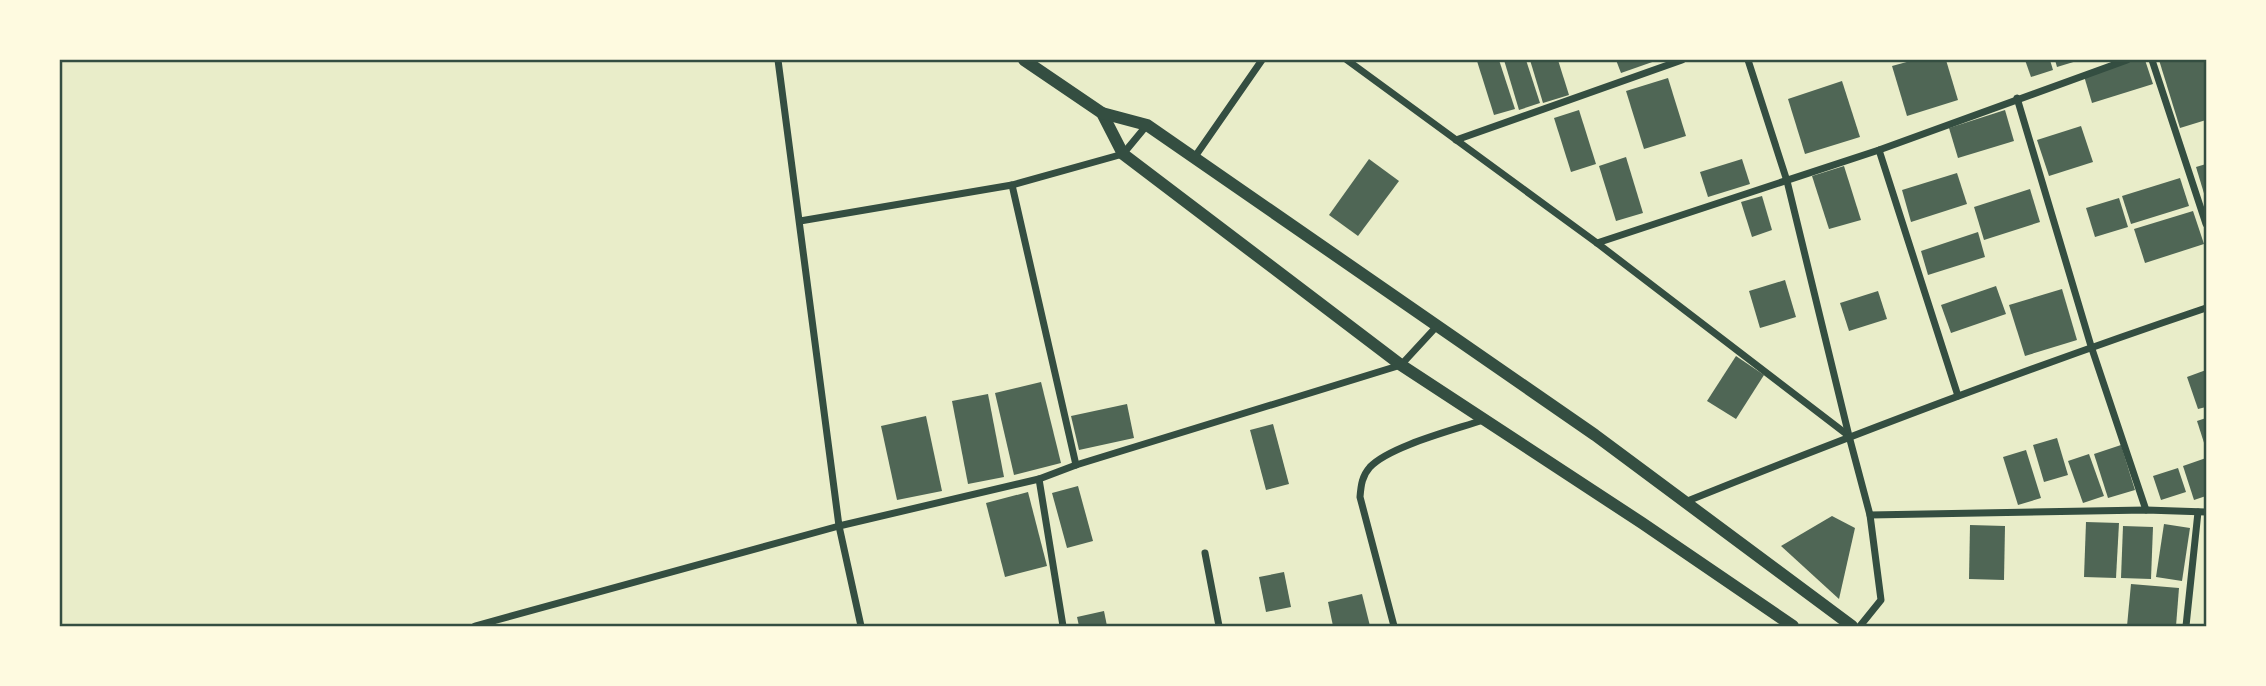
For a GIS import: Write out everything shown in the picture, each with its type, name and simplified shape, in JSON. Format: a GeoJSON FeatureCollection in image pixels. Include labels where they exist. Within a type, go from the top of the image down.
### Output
{"type":"FeatureCollection","features":[{"type":"Feature","properties":{"kind":"street"},"geometry":{"type":"LineString","coordinates":[[778,60],[839,526],[861,626]]}},
{"type":"Feature","properties":{"kind":"street"},"geometry":{"type":"LineString","coordinates":[[1024,60],[1102,113],[1147,125],[1595,435],[1852,626]]}},
{"type":"Feature","properties":{"kind":"street"},"geometry":{"type":"LineString","coordinates":[[1194,159],[1262,60]]}},
{"type":"Feature","properties":{"kind":"street"},"geometry":{"type":"LineString","coordinates":[[1347,60],[1597,243],[1849,436]]}},
{"type":"Feature","properties":{"kind":"street"},"geometry":{"type":"LineString","coordinates":[[1457,140],[1682,60]]}},
{"type":"Feature","properties":{"kind":"street"},"geometry":{"type":"LineString","coordinates":[[1748,60],[1787,181],[1870,515],[1881,600],[1860,626]]}},
{"type":"Feature","properties":{"kind":"street"},"geometry":{"type":"LineString","coordinates":[[1597,243],[1879,150],[2127,60]]}},
{"type":"Feature","properties":{"kind":"street"},"geometry":{"type":"LineString","coordinates":[[2152,60],[2207,224]]}},
{"type":"Feature","properties":{"kind":"street"},"geometry":{"type":"LineString","coordinates":[[2017,99],[2091,346],[2146,510]]}},
{"type":"Feature","properties":{"kind":"street"},"geometry":{"type":"LineString","coordinates":[[1102,113],[1123,154],[1401,365],[1793,626]]}},
{"type":"Feature","properties":{"kind":"street"},"geometry":{"type":"LineString","coordinates":[[800,221],[1012,185],[1123,154],[1147,125]]}},
{"type":"Feature","properties":{"kind":"street"},"geometry":{"type":"LineString","coordinates":[[1879,150],[1958,396]]}},
{"type":"Feature","properties":{"kind":"street"},"geometry":{"type":"LineString","coordinates":[[1012,185],[1076,465]]}},
{"type":"Feature","properties":{"kind":"street"},"geometry":{"type":"LineString","coordinates":[[1685,502],[1849,436],[2091,346],[2207,308]]}},
{"type":"Feature","properties":{"kind":"street"},"geometry":{"type":"LineString","coordinates":[[475,626],[839,526],[1039,479],[1076,465],[1401,365],[1437,326]]}},
{"type":"Feature","properties":{"kind":"street"},"geometry":{"type":"LineString","coordinates":[[1394,626],[1360,497],[1362,480],[1370,467],[1386,454],[1484,420]]}},
{"type":"Feature","properties":{"kind":"street"},"geometry":{"type":"LineString","coordinates":[[1039,479],[1062,626]]}},
{"type":"Feature","properties":{"kind":"street"},"geometry":{"type":"LineString","coordinates":[[1870,515],[2146,510],[2202,512],[2186,626]]}},
{"type":"Feature","properties":{"kind":"street"},"geometry":{"type":"LineString","coordinates":[[1205,553],[1219,626]]}},
{"type":"Feature","properties":{"kind":"building"},"geometry":{"type":"Polygon","coordinates":[[[1499,60],[1515,109],[1494,115],[1477,61],[1499,60]]]}},
{"type":"Feature","properties":{"kind":"building"},"geometry":{"type":"Polygon","coordinates":[[[1504,60],[1526,60],[1540,103],[1519,110],[1504,60]]]}},
{"type":"Feature","properties":{"kind":"building"},"geometry":{"type":"Polygon","coordinates":[[[1530,60],[1558,60],[1569,95],[1543,103],[1530,60]]]}},
{"type":"Feature","properties":{"kind":"building"},"geometry":{"type":"Polygon","coordinates":[[[1616,60],[1658,60],[1621,73],[1616,60]]]}},
{"type":"Feature","properties":{"kind":"building"},"geometry":{"type":"Polygon","coordinates":[[[1914,60],[1946,60],[1958,100],[1907,116],[1892,66],[1914,60]]]}},
{"type":"Feature","properties":{"kind":"building"},"geometry":{"type":"Polygon","coordinates":[[[2025,60],[2050,60],[2053,70],[2031,77],[2025,60]]]}},
{"type":"Feature","properties":{"kind":"building"},"geometry":{"type":"Polygon","coordinates":[[[2055,60],[2080,60],[2057,67],[2055,60]]]}},
{"type":"Feature","properties":{"kind":"building"},"geometry":{"type":"Polygon","coordinates":[[[2135,60],[2145,60],[2153,84],[2092,103],[2084,76],[2135,60]]]}},
{"type":"Feature","properties":{"kind":"building"},"geometry":{"type":"Polygon","coordinates":[[[2159,60],[2206,60],[2206,120],[2180,128],[2159,60]]]}},
{"type":"Feature","properties":{"kind":"building"},"geometry":{"type":"Polygon","coordinates":[[[1668,78],[1686,136],[1644,149],[1626,91],[1668,78]]]}},
{"type":"Feature","properties":{"kind":"building"},"geometry":{"type":"Polygon","coordinates":[[[1842,81],[1860,137],[1805,154],[1788,99],[1842,81]]]}},
{"type":"Feature","properties":{"kind":"building"},"geometry":{"type":"Polygon","coordinates":[[[1579,110],[1596,164],[1571,172],[1554,118],[1579,110]]]}},
{"type":"Feature","properties":{"kind":"building"},"geometry":{"type":"Polygon","coordinates":[[[2005,110],[2014,141],[1958,158],[1949,128],[2005,110]]]}},
{"type":"Feature","properties":{"kind":"building"},"geometry":{"type":"Polygon","coordinates":[[[2081,126],[2093,162],[2049,176],[2037,140],[2081,126]]]}},
{"type":"Feature","properties":{"kind":"building"},"geometry":{"type":"Polygon","coordinates":[[[1626,157],[1643,213],[1616,221],[1599,166],[1626,157]]]}},
{"type":"Feature","properties":{"kind":"building"},"geometry":{"type":"Polygon","coordinates":[[[1369,159],[1399,181],[1358,236],[1329,215],[1369,159]]]}},
{"type":"Feature","properties":{"kind":"building"},"geometry":{"type":"Polygon","coordinates":[[[1742,159],[1750,184],[1708,197],[1700,172],[1742,159]]]}},
{"type":"Feature","properties":{"kind":"building"},"geometry":{"type":"Polygon","coordinates":[[[2206,164],[2206,200],[2196,167],[2206,164]]]}},
{"type":"Feature","properties":{"kind":"building"},"geometry":{"type":"Polygon","coordinates":[[[1844,166],[1861,220],[1829,229],[1812,176],[1844,166]]]}},
{"type":"Feature","properties":{"kind":"building"},"geometry":{"type":"Polygon","coordinates":[[[1957,173],[1967,204],[1911,222],[1902,190],[1957,173]]]}},
{"type":"Feature","properties":{"kind":"building"},"geometry":{"type":"Polygon","coordinates":[[[2180,178],[2189,206],[2131,224],[2122,196],[2180,178]]]}},
{"type":"Feature","properties":{"kind":"building"},"geometry":{"type":"Polygon","coordinates":[[[2030,189],[2040,222],[1984,240],[1974,207],[2030,189]]]}},
{"type":"Feature","properties":{"kind":"building"},"geometry":{"type":"Polygon","coordinates":[[[1762,196],[1772,230],[1752,237],[1741,202],[1762,196]]]}},
{"type":"Feature","properties":{"kind":"building"},"geometry":{"type":"Polygon","coordinates":[[[2119,198],[2128,227],[2095,237],[2086,208],[2119,198]]]}},
{"type":"Feature","properties":{"kind":"building"},"geometry":{"type":"Polygon","coordinates":[[[2193,211],[2204,244],[2145,263],[2134,229],[2193,211]]]}},
{"type":"Feature","properties":{"kind":"building"},"geometry":{"type":"Polygon","coordinates":[[[1978,232],[1985,257],[1928,275],[1921,251],[1978,232]]]}},
{"type":"Feature","properties":{"kind":"building"},"geometry":{"type":"Polygon","coordinates":[[[1785,280],[1796,317],[1760,328],[1749,291],[1785,280]]]}},
{"type":"Feature","properties":{"kind":"building"},"geometry":{"type":"Polygon","coordinates":[[[1996,286],[2006,314],[1951,333],[1941,305],[1996,286]]]}},
{"type":"Feature","properties":{"kind":"building"},"geometry":{"type":"Polygon","coordinates":[[[2062,289],[2077,340],[2025,356],[2009,305],[2062,289]]]}},
{"type":"Feature","properties":{"kind":"building"},"geometry":{"type":"Polygon","coordinates":[[[1878,291],[1887,319],[1849,331],[1840,303],[1878,291]]]}},
{"type":"Feature","properties":{"kind":"building"},"geometry":{"type":"Polygon","coordinates":[[[1736,356],[1764,375],[1736,419],[1707,401],[1736,356]]]}},
{"type":"Feature","properties":{"kind":"building"},"geometry":{"type":"Polygon","coordinates":[[[2206,370],[2206,407],[2198,409],[2187,377],[2206,370]]]}},
{"type":"Feature","properties":{"kind":"building"},"geometry":{"type":"Polygon","coordinates":[[[1041,382],[1061,463],[1014,475],[995,393],[1041,382]]]}},
{"type":"Feature","properties":{"kind":"building"},"geometry":{"type":"Polygon","coordinates":[[[988,394],[1004,477],[968,484],[952,401],[988,394]]]}},
{"type":"Feature","properties":{"kind":"building"},"geometry":{"type":"Polygon","coordinates":[[[1127,404],[1134,438],[1079,450],[1071,416],[1127,404]]]}},
{"type":"Feature","properties":{"kind":"building"},"geometry":{"type":"Polygon","coordinates":[[[926,416],[942,491],[897,500],[881,426],[926,416]]]}},
{"type":"Feature","properties":{"kind":"building"},"geometry":{"type":"Polygon","coordinates":[[[2206,418],[2206,449],[2197,421],[2206,418]]]}},
{"type":"Feature","properties":{"kind":"building"},"geometry":{"type":"Polygon","coordinates":[[[1273,424],[1289,484],[1266,490],[1250,430],[1273,424]]]}},
{"type":"Feature","properties":{"kind":"building"},"geometry":{"type":"Polygon","coordinates":[[[2057,438],[2068,475],[2044,482],[2033,445],[2057,438]]]}},
{"type":"Feature","properties":{"kind":"building"},"geometry":{"type":"Polygon","coordinates":[[[2121,445],[2135,490],[2108,498],[2094,454],[2121,445]]]}},
{"type":"Feature","properties":{"kind":"building"},"geometry":{"type":"Polygon","coordinates":[[[2026,450],[2041,498],[2018,505],[2003,457],[2026,450]]]}},
{"type":"Feature","properties":{"kind":"building"},"geometry":{"type":"Polygon","coordinates":[[[2089,454],[2104,496],[2083,503],[2068,461],[2089,454]]]}},
{"type":"Feature","properties":{"kind":"building"},"geometry":{"type":"Polygon","coordinates":[[[2206,458],[2206,496],[2194,500],[2183,466],[2206,458]]]}},
{"type":"Feature","properties":{"kind":"building"},"geometry":{"type":"Polygon","coordinates":[[[2178,468],[2186,492],[2161,500],[2153,476],[2178,468]]]}},
{"type":"Feature","properties":{"kind":"building"},"geometry":{"type":"Polygon","coordinates":[[[1078,486],[1093,541],[1067,548],[1052,493],[1078,486]]]}},
{"type":"Feature","properties":{"kind":"building"},"geometry":{"type":"Polygon","coordinates":[[[1028,492],[1047,566],[1005,577],[986,503],[1028,492]]]}},
{"type":"Feature","properties":{"kind":"building"},"geometry":{"type":"Polygon","coordinates":[[[1832,516],[1855,528],[1839,599],[1781,546],[1832,516]]]}},
{"type":"Feature","properties":{"kind":"building"},"geometry":{"type":"Polygon","coordinates":[[[2086,522],[2119,523],[2116,578],[2084,577],[2086,522]]]}},
{"type":"Feature","properties":{"kind":"building"},"geometry":{"type":"Polygon","coordinates":[[[2164,524],[2190,528],[2182,581],[2156,577],[2164,524]]]}},
{"type":"Feature","properties":{"kind":"building"},"geometry":{"type":"Polygon","coordinates":[[[1970,525],[2005,526],[2004,580],[1969,579],[1970,525]]]}},
{"type":"Feature","properties":{"kind":"building"},"geometry":{"type":"Polygon","coordinates":[[[2123,526],[2153,527],[2151,579],[2121,578],[2123,526]]]}},
{"type":"Feature","properties":{"kind":"building"},"geometry":{"type":"Polygon","coordinates":[[[1284,572],[1291,607],[1266,612],[1259,577],[1284,572]]]}},
{"type":"Feature","properties":{"kind":"building"},"geometry":{"type":"Polygon","coordinates":[[[2131,584],[2179,588],[2176,626],[2127,626],[2131,584]]]}},
{"type":"Feature","properties":{"kind":"building"},"geometry":{"type":"Polygon","coordinates":[[[1362,594],[1370,626],[1333,626],[1328,602],[1362,594]]]}},
{"type":"Feature","properties":{"kind":"building"},"geometry":{"type":"Polygon","coordinates":[[[1104,611],[1107,626],[1079,626],[1077,617],[1104,611]]]}}]}
